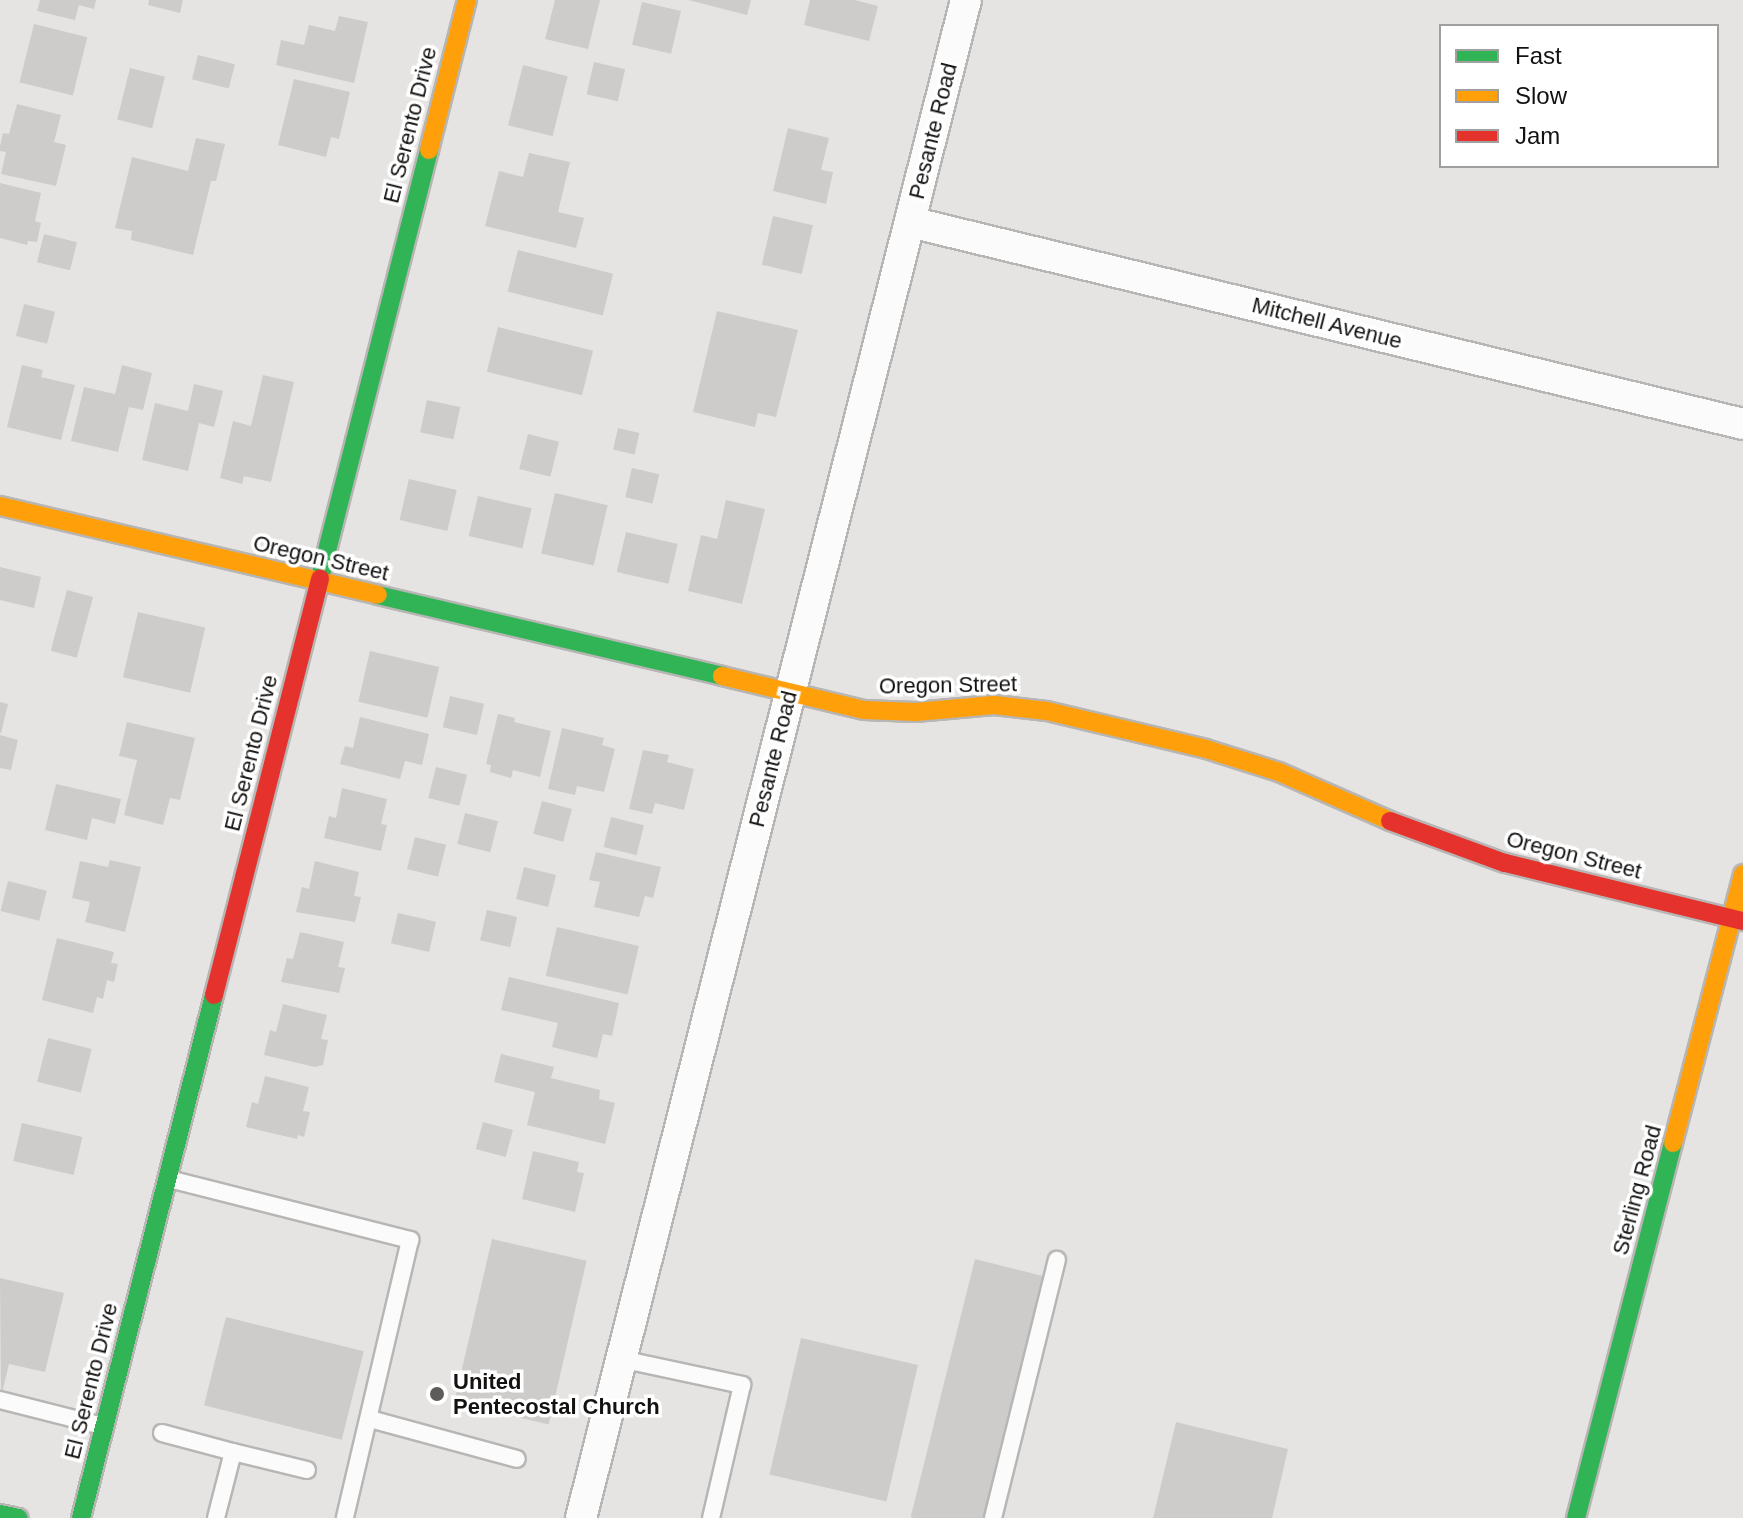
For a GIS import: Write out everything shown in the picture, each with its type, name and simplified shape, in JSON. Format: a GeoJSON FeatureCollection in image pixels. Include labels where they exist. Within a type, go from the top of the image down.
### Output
{"type":"FeatureCollection","features":[{"type":"Feature","properties":{"kind":"street","name":"El Serento Drive"},"geometry":{"type":"LineString","coordinates":[[81,1518],[467,0]]}},
{"type":"Feature","properties":{"kind":"street","name":"Pesante Road"},"geometry":{"type":"LineString","coordinates":[[581,1518],[966,0]]}},
{"type":"Feature","properties":{"kind":"street","name":"Mitchell Avenue"},"geometry":{"type":"LineString","coordinates":[[910,222],[1743,424]]}},
{"type":"Feature","properties":{"kind":"street","name":"Oregon Street"},"geometry":{"type":"LineString","coordinates":[[0,506],[864,710],[916,712],[994,705],[1076,717],[1206,749],[1279,772],[1418,833],[1505,863],[1738,920]]}},
{"type":"Feature","properties":{"kind":"street","name":"Sterling Road"},"geometry":{"type":"LineString","coordinates":[[1576,1518],[1738,920],[1743,874]]}},
{"type":"Feature","properties":{"kind":"street"},"geometry":{"type":"LineString","coordinates":[[0,1514],[19,1518]]}},
{"type":"Feature","properties":{"kind":"lane"},"geometry":{"type":"LineString","coordinates":[[167,1179],[410,1240],[345,1518]]}},
{"type":"Feature","properties":{"kind":"lane"},"geometry":{"type":"LineString","coordinates":[[993,1518],[1057,1260]]}},
{"type":"Feature","properties":{"kind":"lane"},"geometry":{"type":"LineString","coordinates":[[621,1359],[742,1385],[711,1518]]}},
{"type":"Feature","properties":{"kind":"lane"},"geometry":{"type":"LineString","coordinates":[[0,1400],[104,1427]]}},
{"type":"Feature","properties":{"kind":"lane"},"geometry":{"type":"LineString","coordinates":[[370,1419],[517,1459]]}},
{"type":"Feature","properties":{"kind":"lane"},"geometry":{"type":"LineString","coordinates":[[162,1433],[307,1470]]}},
{"type":"Feature","properties":{"kind":"lane"},"geometry":{"type":"LineString","coordinates":[[216,1518],[233,1452]]}},
{"type":"Feature","properties":{"kind":"building"},"geometry":{"type":"Polygon","coordinates":[[[40,0],[96,0],[94,9],[79,5],[75,20],[37,11],[40,0]]]}},
{"type":"Feature","properties":{"kind":"building"},"geometry":{"type":"Polygon","coordinates":[[[149,0],[183,0],[180,13],[148,5],[149,0]]]}},
{"type":"Feature","properties":{"kind":"building"},"geometry":{"type":"Polygon","coordinates":[[[555,0],[600,0],[588,49],[545,39],[555,0]]]}},
{"type":"Feature","properties":{"kind":"building"},"geometry":{"type":"Polygon","coordinates":[[[688,0],[751,0],[747,15],[688,0]]]}},
{"type":"Feature","properties":{"kind":"building"},"geometry":{"type":"Polygon","coordinates":[[[810,0],[855,0],[878,6],[869,41],[804,25],[810,0]]]}},
{"type":"Feature","properties":{"kind":"building"},"geometry":{"type":"Polygon","coordinates":[[[642,2],[681,11],[671,54],[632,45],[642,2]]]}},
{"type":"Feature","properties":{"kind":"building"},"geometry":{"type":"Polygon","coordinates":[[[339,16],[368,22],[354,83],[276,65],[281,40],[304,45],[309,25],[335,31],[339,16]]]}},
{"type":"Feature","properties":{"kind":"building"},"geometry":{"type":"Polygon","coordinates":[[[34,24],[87,37],[73,96],[19,82],[34,24]]]}},
{"type":"Feature","properties":{"kind":"building"},"geometry":{"type":"Polygon","coordinates":[[[198,55],[235,64],[229,88],[192,79],[198,55]]]}},
{"type":"Feature","properties":{"kind":"building"},"geometry":{"type":"Polygon","coordinates":[[[594,62],[625,69],[618,101],[587,94],[594,62]]]}},
{"type":"Feature","properties":{"kind":"building"},"geometry":{"type":"Polygon","coordinates":[[[523,65],[568,76],[553,136],[508,125],[523,65]]]}},
{"type":"Feature","properties":{"kind":"building"},"geometry":{"type":"Polygon","coordinates":[[[130,68],[165,77],[152,128],[117,119],[130,68]]]}},
{"type":"Feature","properties":{"kind":"building"},"geometry":{"type":"Polygon","coordinates":[[[294,79],[350,92],[339,139],[331,137],[326,157],[278,145],[294,79]]]}},
{"type":"Feature","properties":{"kind":"building"},"geometry":{"type":"Polygon","coordinates":[[[17,104],[61,115],[54,142],[66,145],[56,186],[1,174],[6,152],[0,151],[0,146],[3,133],[9,134],[17,104]]]}},
{"type":"Feature","properties":{"kind":"building"},"geometry":{"type":"Polygon","coordinates":[[[788,128],[829,138],[821,170],[833,172],[826,204],[773,191],[788,128]]]}},
{"type":"Feature","properties":{"kind":"building"},"geometry":{"type":"Polygon","coordinates":[[[196,138],[225,144],[216,181],[211,181],[193,255],[131,240],[132,231],[115,228],[132,157],[188,171],[196,138]]]}},
{"type":"Feature","properties":{"kind":"building"},"geometry":{"type":"Polygon","coordinates":[[[529,153],[570,162],[558,212],[584,218],[576,248],[485,226],[499,171],[523,177],[529,153]]]}},
{"type":"Feature","properties":{"kind":"building"},"geometry":{"type":"Polygon","coordinates":[[[0,183],[41,193],[35,221],[41,223],[37,242],[28,241],[27,245],[0,238],[0,183]]]}},
{"type":"Feature","properties":{"kind":"building"},"geometry":{"type":"Polygon","coordinates":[[[773,216],[813,225],[802,274],[762,265],[773,216]]]}},
{"type":"Feature","properties":{"kind":"building"},"geometry":{"type":"Polygon","coordinates":[[[44,234],[77,242],[70,270],[37,262],[44,234]]]}},
{"type":"Feature","properties":{"kind":"building"},"geometry":{"type":"Polygon","coordinates":[[[518,250],[613,274],[603,315],[508,292],[518,250]]]}},
{"type":"Feature","properties":{"kind":"building"},"geometry":{"type":"Polygon","coordinates":[[[24,304],[55,312],[47,344],[16,336],[24,304]]]}},
{"type":"Feature","properties":{"kind":"building"},"geometry":{"type":"Polygon","coordinates":[[[717,311],[798,330],[776,417],[758,413],[755,427],[693,412],[717,311]]]}},
{"type":"Feature","properties":{"kind":"building"},"geometry":{"type":"Polygon","coordinates":[[[498,327],[593,351],[582,395],[487,372],[498,327]]]}},
{"type":"Feature","properties":{"kind":"building"},"geometry":{"type":"Polygon","coordinates":[[[22,365],[43,370],[41,377],[75,385],[61,440],[7,427],[22,365]]]}},
{"type":"Feature","properties":{"kind":"building"},"geometry":{"type":"Polygon","coordinates":[[[122,365],[152,373],[143,410],[129,407],[118,452],[71,441],[84,387],[115,394],[122,365]]]}},
{"type":"Feature","properties":{"kind":"building"},"geometry":{"type":"Polygon","coordinates":[[[263,375],[294,382],[271,482],[244,476],[242,484],[220,478],[233,421],[251,426],[263,375]]]}},
{"type":"Feature","properties":{"kind":"building"},"geometry":{"type":"Polygon","coordinates":[[[194,384],[223,391],[214,427],[199,423],[188,471],[142,460],[155,403],[188,411],[194,384]]]}},
{"type":"Feature","properties":{"kind":"building"},"geometry":{"type":"Polygon","coordinates":[[[427,400],[460,407],[453,439],[420,432],[427,400]]]}},
{"type":"Feature","properties":{"kind":"building"},"geometry":{"type":"Polygon","coordinates":[[[618,428],[639,433],[634,454],[613,449],[618,428]]]}},
{"type":"Feature","properties":{"kind":"building"},"geometry":{"type":"Polygon","coordinates":[[[528,434],[559,442],[550,477],[519,469],[528,434]]]}},
{"type":"Feature","properties":{"kind":"building"},"geometry":{"type":"Polygon","coordinates":[[[632,468],[659,474],[653,504],[625,497],[632,468]]]}},
{"type":"Feature","properties":{"kind":"building"},"geometry":{"type":"Polygon","coordinates":[[[409,479],[457,490],[447,531],[400,520],[409,479]]]}},
{"type":"Feature","properties":{"kind":"building"},"geometry":{"type":"Polygon","coordinates":[[[555,493],[608,505],[594,566],[541,553],[555,493]]]}},
{"type":"Feature","properties":{"kind":"building"},"geometry":{"type":"Polygon","coordinates":[[[478,496],[532,508],[522,548],[469,536],[478,496]]]}},
{"type":"Feature","properties":{"kind":"building"},"geometry":{"type":"Polygon","coordinates":[[[726,500],[765,509],[742,604],[688,591],[701,535],[717,539],[726,500]]]}},
{"type":"Feature","properties":{"kind":"building"},"geometry":{"type":"Polygon","coordinates":[[[626,532],[678,544],[668,584],[617,572],[626,532]]]}},
{"type":"Feature","properties":{"kind":"building"},"geometry":{"type":"Polygon","coordinates":[[[0,567],[41,577],[34,608],[0,600],[0,567]]]}},
{"type":"Feature","properties":{"kind":"building"},"geometry":{"type":"Polygon","coordinates":[[[67,590],[93,597],[77,658],[51,651],[67,590]]]}},
{"type":"Feature","properties":{"kind":"building"},"geometry":{"type":"Polygon","coordinates":[[[138,612],[205,628],[190,693],[123,677],[138,612]]]}},
{"type":"Feature","properties":{"kind":"building"},"geometry":{"type":"Polygon","coordinates":[[[370,651],[439,667],[427,718],[358,702],[370,651]]]}},
{"type":"Feature","properties":{"kind":"building"},"geometry":{"type":"Polygon","coordinates":[[[450,696],[484,704],[477,735],[443,727],[450,696]]]}},
{"type":"Feature","properties":{"kind":"building"},"geometry":{"type":"Polygon","coordinates":[[[0,702],[8,704],[1,733],[0,733],[0,702]]]}},
{"type":"Feature","properties":{"kind":"building"},"geometry":{"type":"Polygon","coordinates":[[[498,714],[515,718],[514,722],[551,731],[540,777],[513,770],[511,778],[490,772],[491,765],[486,764],[498,714]]]}},
{"type":"Feature","properties":{"kind":"building"},"geometry":{"type":"Polygon","coordinates":[[[360,717],[429,734],[422,765],[405,761],[400,779],[340,764],[345,746],[353,748],[360,717]]]}},
{"type":"Feature","properties":{"kind":"building"},"geometry":{"type":"Polygon","coordinates":[[[127,722],[195,738],[180,800],[170,798],[163,825],[124,815],[137,760],[119,756],[127,722]]]}},
{"type":"Feature","properties":{"kind":"building"},"geometry":{"type":"Polygon","coordinates":[[[562,728],[604,738],[602,745],[615,749],[604,792],[577,786],[575,795],[548,789],[562,728]]]}},
{"type":"Feature","properties":{"kind":"building"},"geometry":{"type":"Polygon","coordinates":[[[0,735],[18,740],[11,770],[0,768],[0,735]]]}},
{"type":"Feature","properties":{"kind":"building"},"geometry":{"type":"Polygon","coordinates":[[[643,750],[669,755],[667,762],[694,769],[684,810],[655,803],[652,814],[629,809],[643,750]]]}},
{"type":"Feature","properties":{"kind":"building"},"geometry":{"type":"Polygon","coordinates":[[[436,767],[467,775],[459,806],[428,798],[436,767]]]}},
{"type":"Feature","properties":{"kind":"building"},"geometry":{"type":"Polygon","coordinates":[[[56,784],[121,799],[115,824],[92,818],[87,840],[45,830],[56,784]]]}},
{"type":"Feature","properties":{"kind":"building"},"geometry":{"type":"Polygon","coordinates":[[[342,788],[387,799],[381,824],[387,825],[381,851],[324,838],[329,816],[336,818],[342,788]]]}},
{"type":"Feature","properties":{"kind":"building"},"geometry":{"type":"Polygon","coordinates":[[[542,801],[572,809],[563,842],[533,834],[542,801]]]}},
{"type":"Feature","properties":{"kind":"building"},"geometry":{"type":"Polygon","coordinates":[[[465,813],[498,821],[490,852],[457,844],[465,813]]]}},
{"type":"Feature","properties":{"kind":"building"},"geometry":{"type":"Polygon","coordinates":[[[611,817],[644,825],[636,855],[604,847],[611,817]]]}},
{"type":"Feature","properties":{"kind":"building"},"geometry":{"type":"Polygon","coordinates":[[[415,837],[446,845],[438,877],[407,869],[415,837]]]}},
{"type":"Feature","properties":{"kind":"building"},"geometry":{"type":"Polygon","coordinates":[[[596,852],[661,867],[653,898],[645,896],[639,917],[594,907],[600,882],[589,880],[596,852]]]}},
{"type":"Feature","properties":{"kind":"building"},"geometry":{"type":"Polygon","coordinates":[[[110,860],[141,867],[125,932],[85,922],[90,902],[72,898],[80,861],[108,867],[110,860]]]}},
{"type":"Feature","properties":{"kind":"building"},"geometry":{"type":"Polygon","coordinates":[[[315,861],[359,872],[354,896],[361,897],[355,922],[296,912],[302,887],[309,889],[315,861]]]}},
{"type":"Feature","properties":{"kind":"building"},"geometry":{"type":"Polygon","coordinates":[[[524,867],[556,875],[548,907],[516,899],[524,867]]]}},
{"type":"Feature","properties":{"kind":"building"},"geometry":{"type":"Polygon","coordinates":[[[8,881],[47,891],[39,921],[1,911],[8,881]]]}},
{"type":"Feature","properties":{"kind":"building"},"geometry":{"type":"Polygon","coordinates":[[[487,910],[517,917],[510,947],[480,940],[487,910]]]}},
{"type":"Feature","properties":{"kind":"building"},"geometry":{"type":"Polygon","coordinates":[[[398,913],[436,922],[429,952],[391,943],[398,913]]]}},
{"type":"Feature","properties":{"kind":"building"},"geometry":{"type":"Polygon","coordinates":[[[557,927],[639,946],[628,995],[546,976],[557,927]]]}},
{"type":"Feature","properties":{"kind":"building"},"geometry":{"type":"Polygon","coordinates":[[[300,932],[344,942],[338,967],[345,968],[339,993],[281,982],[287,958],[293,959],[300,932]]]}},
{"type":"Feature","properties":{"kind":"building"},"geometry":{"type":"Polygon","coordinates":[[[57,938],[114,952],[111,963],[118,964],[114,982],[107,980],[103,999],[97,997],[93,1013],[42,1000],[57,938]]]}},
{"type":"Feature","properties":{"kind":"building"},"geometry":{"type":"Polygon","coordinates":[[[509,977],[619,1003],[612,1036],[603,1034],[597,1058],[552,1047],[558,1023],[501,1010],[509,977]]]}},
{"type":"Feature","properties":{"kind":"building"},"geometry":{"type":"Polygon","coordinates":[[[283,1004],[327,1015],[321,1039],[328,1040],[323,1065],[315,1067],[264,1055],[270,1030],[276,1032],[283,1004]]]}},
{"type":"Feature","properties":{"kind":"building"},"geometry":{"type":"Polygon","coordinates":[[[48,1038],[92,1049],[81,1093],[37,1082],[48,1038]]]}},
{"type":"Feature","properties":{"kind":"building"},"geometry":{"type":"Polygon","coordinates":[[[501,1054],[554,1067],[551,1078],[600,1090],[599,1099],[615,1103],[605,1144],[527,1125],[535,1092],[494,1082],[501,1054]]]}},
{"type":"Feature","properties":{"kind":"building"},"geometry":{"type":"Polygon","coordinates":[[[265,1076],[309,1087],[303,1111],[310,1112],[304,1137],[298,1135],[297,1139],[246,1127],[252,1102],[258,1104],[265,1076]]]}},
{"type":"Feature","properties":{"kind":"building"},"geometry":{"type":"Polygon","coordinates":[[[483,1122],[513,1130],[506,1157],[476,1149],[483,1122]]]}},
{"type":"Feature","properties":{"kind":"building"},"geometry":{"type":"Polygon","coordinates":[[[22,1123],[82,1137],[74,1175],[13,1161],[22,1123]]]}},
{"type":"Feature","properties":{"kind":"building"},"geometry":{"type":"Polygon","coordinates":[[[533,1151],[579,1162],[577,1172],[584,1173],[575,1212],[522,1199],[533,1151]]]}},
{"type":"Feature","properties":{"kind":"building"},"geometry":{"type":"Polygon","coordinates":[[[492,1239],[587,1261],[549,1425],[454,1403],[492,1239]]]}},
{"type":"Feature","properties":{"kind":"building"},"geometry":{"type":"Polygon","coordinates":[[[975,1259],[1044,1276],[984,1518],[911,1517],[975,1259]]]}},
{"type":"Feature","properties":{"kind":"building"},"geometry":{"type":"Polygon","coordinates":[[[0,1278],[64,1293],[45,1372],[9,1364],[1,1397],[0,1278]]]}},
{"type":"Feature","properties":{"kind":"building"},"geometry":{"type":"Polygon","coordinates":[[[226,1317],[364,1351],[342,1440],[204,1405],[226,1317]]]}},
{"type":"Feature","properties":{"kind":"building"},"geometry":{"type":"Polygon","coordinates":[[[801,1338],[918,1365],[886,1501],[770,1474],[801,1338]]]}},
{"type":"Feature","properties":{"kind":"building"},"geometry":{"type":"Polygon","coordinates":[[[1176,1422],[1288,1449],[1272,1518],[1153,1518],[1176,1422]]]}},
{"type":"Feature","properties":{"kind":"traffic: fast"},"geometry":{"type":"LineString","coordinates":[[320,578],[429,150]]}},
{"type":"Feature","properties":{"kind":"traffic: fast"},"geometry":{"type":"LineString","coordinates":[[378,595],[722,676]]}},
{"type":"Feature","properties":{"kind":"traffic: fast"},"geometry":{"type":"LineString","coordinates":[[81,1518],[214,995]]}},
{"type":"Feature","properties":{"kind":"traffic: fast"},"geometry":{"type":"LineString","coordinates":[[1576,1518],[1673,1143]]}},
{"type":"Feature","properties":{"kind":"traffic: fast"},"geometry":{"type":"LineString","coordinates":[[0,1514],[19,1518]]}},
{"type":"Feature","properties":{"kind":"traffic: slow"},"geometry":{"type":"LineString","coordinates":[[429,150],[467,0]]}},
{"type":"Feature","properties":{"kind":"traffic: slow"},"geometry":{"type":"LineString","coordinates":[[0,506],[378,595]]}},
{"type":"Feature","properties":{"kind":"traffic: slow"},"geometry":{"type":"LineString","coordinates":[[722,676],[864,710],[916,712],[994,705],[1047,711],[1206,749],[1279,772],[1390,821]]}},
{"type":"Feature","properties":{"kind":"traffic: slow"},"geometry":{"type":"LineString","coordinates":[[1673,1143],[1743,874]]}},
{"type":"Feature","properties":{"kind":"traffic: jam"},"geometry":{"type":"LineString","coordinates":[[214,995],[320,578]]}},
{"type":"Feature","properties":{"kind":"traffic: jam"},"geometry":{"type":"LineString","coordinates":[[1390,821],[1505,863],[1743,921]]}},
{"type":"Feature","properties":{"kind":"place","name":"United Pentecostal Church"},"geometry":{"type":"Point","coordinates":[437,1394]}}]}
